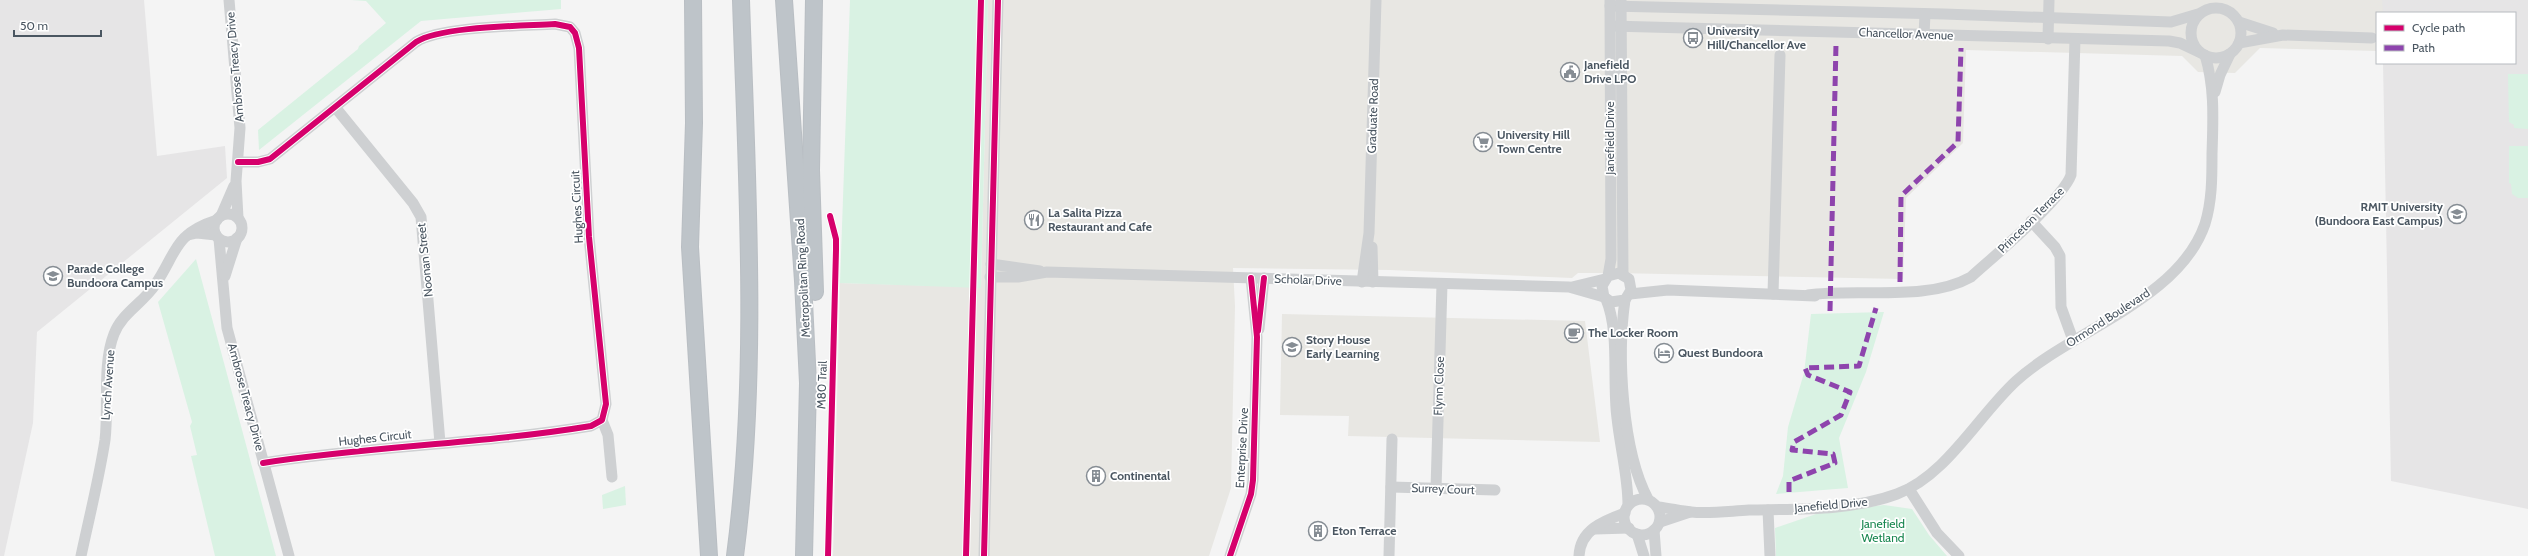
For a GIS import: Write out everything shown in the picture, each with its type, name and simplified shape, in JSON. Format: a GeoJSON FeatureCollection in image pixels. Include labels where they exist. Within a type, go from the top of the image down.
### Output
{"type":"FeatureCollection","features":[{"type":"Feature","properties":{"kind":"highway"},"geometry":{"type":"LineString","coordinates":[[693,0],[694,123],[690,247],[709,556]]}},
{"type":"Feature","properties":{"kind":"highway"},"geometry":{"type":"LineString","coordinates":[[735,556],[743,484],[749,387],[748,232],[741,0]]}},
{"type":"Feature","properties":{"kind":"highway","name":"Metropolitan Ring Road"},"geometry":{"type":"LineString","coordinates":[[784,0],[804,281],[808,383],[804,556]]}},
{"type":"Feature","properties":{"kind":"highway"},"geometry":{"type":"LineString","coordinates":[[808,383],[816,331],[812,170],[814,0]]}},
{"type":"Feature","properties":{"kind":"street","name":"Ambrose Treacy Drive"},"geometry":{"type":"LineString","coordinates":[[229,0],[240,121],[236,181],[238,218]]}},
{"type":"Feature","properties":{"kind":"street"},"geometry":{"type":"LineString","coordinates":[[984,556],[998,0]]}},
{"type":"Feature","properties":{"kind":"street","name":"Graduate Road"},"geometry":{"type":"LineString","coordinates":[[1368,282],[1376,0]]}},
{"type":"Feature","properties":{"kind":"street"},"geometry":{"type":"LineString","coordinates":[[2048,39],[2049,0]]}},
{"type":"Feature","properties":{"kind":"street","name":"Chancellor Avenue"},"geometry":{"type":"LineString","coordinates":[[1616,3],[2171,22],[2182,21],[2204,8]]}},
{"type":"Feature","properties":{"kind":"street","name":"Janefield Drive"},"geometry":{"type":"LineString","coordinates":[[1606,278],[1611,259],[1616,3]]}},
{"type":"Feature","properties":{"kind":"street"},"geometry":{"type":"LineString","coordinates":[[2224,5],[2239,22],[2241,29],[2239,43],[2230,54],[2218,58],[2202,53],[2194,45],[2191,29],[2204,8],[2219,7],[2224,5]]}},
{"type":"Feature","properties":{"kind":"street"},"geometry":{"type":"LineString","coordinates":[[1924,35],[1925,14]]}},
{"type":"Feature","properties":{"kind":"street"},"geometry":{"type":"LineString","coordinates":[[2239,22],[2261,31],[2283,36]]}},
{"type":"Feature","properties":{"kind":"street","name":"Hughes Circuit"},"geometry":{"type":"LineString","coordinates":[[238,162],[258,162],[270,159],[416,42],[427,36],[455,31],[555,24],[570,27],[575,33],[579,48],[589,237],[606,404],[602,420],[588,426],[510,437],[440,443],[263,463]]}},
{"type":"Feature","properties":{"kind":"street","name":"Chancellor Avenue"},"geometry":{"type":"LineString","coordinates":[[1616,26],[2075,40],[2169,41],[2180,43],[2202,53]]}},
{"type":"Feature","properties":{"kind":"street","name":"Janefield Drive"},"geometry":{"type":"LineString","coordinates":[[1616,26],[1627,279]]}},
{"type":"Feature","properties":{"kind":"street"},"geometry":{"type":"LineString","coordinates":[[2239,43],[2283,36],[2372,38]]}},
{"type":"Feature","properties":{"kind":"street","name":"Princeton Terrace"},"geometry":{"type":"LineString","coordinates":[[1628,297],[1668,290],[1808,295],[1830,292],[1891,293],[1931,289],[1971,277],[2061,192],[2070,175],[2075,40]]}},
{"type":"Feature","properties":{"kind":"street","name":"Ormond Boulevard"},"geometry":{"type":"LineString","coordinates":[[1910,489],[1945,461],[2016,381],[2077,338],[2158,286],[2187,257],[2205,224],[2211,195],[2214,98],[2210,72],[2202,53]]}},
{"type":"Feature","properties":{"kind":"street","name":"Ormond Boulevard"},"geometry":{"type":"LineString","coordinates":[[2214,98],[2220,75],[2230,54]]}},
{"type":"Feature","properties":{"kind":"street"},"geometry":{"type":"LineString","coordinates":[[1773,294],[1780,55]]}},
{"type":"Feature","properties":{"kind":"street","name":"Noonan Street"},"geometry":{"type":"LineString","coordinates":[[335,107],[413,203],[421,217],[440,443]]}},
{"type":"Feature","properties":{"kind":"street","name":"Ambrose Treacy Drive"},"geometry":{"type":"LineString","coordinates":[[219,218],[236,181]]}},
{"type":"Feature","properties":{"kind":"street"},"geometry":{"type":"LineString","coordinates":[[185,236],[197,233],[218,237],[226,242],[238,238],[242,226],[238,218],[230,214],[219,218],[214,228],[218,237]]}},
{"type":"Feature","properties":{"kind":"street","name":"Lynch Avenue"},"geometry":{"type":"LineString","coordinates":[[81,556],[104,441],[109,355],[114,334],[127,314],[154,286],[174,248],[185,236],[201,225],[219,218]]}},
{"type":"Feature","properties":{"kind":"street"},"geometry":{"type":"LineString","coordinates":[[2031,221],[2055,247],[2060,256],[2060,301],[2063,312],[2077,338]]}},
{"type":"Feature","properties":{"kind":"street","name":"Ambrose Treacy Drive"},"geometry":{"type":"LineString","coordinates":[[218,237],[227,328],[289,556]]}},
{"type":"Feature","properties":{"kind":"street","name":"Ambrose Treacy Drive"},"geometry":{"type":"LineString","coordinates":[[223,283],[238,238]]}},
{"type":"Feature","properties":{"kind":"street","name":"Scholar Drive"},"geometry":{"type":"LineString","coordinates":[[991,264],[1018,266],[1047,272],[1569,287],[1606,278]]}},
{"type":"Feature","properties":{"kind":"street","name":"Scholar Drive"},"geometry":{"type":"LineString","coordinates":[[990,277],[1018,277],[1047,272]]}},
{"type":"Feature","properties":{"kind":"street"},"geometry":{"type":"LineString","coordinates":[[1644,556],[1633,531],[1626,509],[1628,483],[1616,417],[1612,318],[1602,286],[1606,278],[1616,273],[1627,279],[1628,297],[1622,326],[1626,417],[1638,481],[1648,499],[1658,507],[1656,556]]}},
{"type":"Feature","properties":{"kind":"street","name":"Enterprise Drive"},"geometry":{"type":"LineString","coordinates":[[1251,278],[1257,337]]}},
{"type":"Feature","properties":{"kind":"street","name":"Enterprise Drive"},"geometry":{"type":"LineString","coordinates":[[1230,556],[1252,488],[1257,337],[1264,278]]}},
{"type":"Feature","properties":{"kind":"street","name":"Princeton Terrace"},"geometry":{"type":"LineString","coordinates":[[1627,279],[1668,290]]}},
{"type":"Feature","properties":{"kind":"street","name":"Flynn Close"},"geometry":{"type":"LineString","coordinates":[[1436,489],[1442,284]]}},
{"type":"Feature","properties":{"kind":"street","name":"Scholar Drive"},"geometry":{"type":"LineString","coordinates":[[1569,287],[1605,298]]}},
{"type":"Feature","properties":{"kind":"street"},"geometry":{"type":"LineString","coordinates":[[1605,298],[1614,303],[1628,297]]}},
{"type":"Feature","properties":{"kind":"street"},"geometry":{"type":"LineString","coordinates":[[602,420],[608,435],[612,477]]}},
{"type":"Feature","properties":{"kind":"street"},"geometry":{"type":"LineString","coordinates":[[1390,556],[1392,439]]}},
{"type":"Feature","properties":{"kind":"street","name":"Surrey Court"},"geometry":{"type":"LineString","coordinates":[[1391,487],[1495,490]]}},
{"type":"Feature","properties":{"kind":"street"},"geometry":{"type":"LineString","coordinates":[[1910,489],[1937,533],[1959,556]]}},
{"type":"Feature","properties":{"kind":"street","name":"Janefield Drive"},"geometry":{"type":"LineString","coordinates":[[1658,507],[1691,512],[1768,510],[1862,504],[1910,489]]}},
{"type":"Feature","properties":{"kind":"street"},"geometry":{"type":"LineString","coordinates":[[1579,556],[1582,538],[1593,529],[1626,509],[1637,499],[1648,499]]}},
{"type":"Feature","properties":{"kind":"street"},"geometry":{"type":"LineString","coordinates":[[1768,510],[1770,556]]}},
{"type":"Feature","properties":{"kind":"street","name":"Janefield Drive"},"geometry":{"type":"LineString","coordinates":[[1657,526],[1691,512]]}},
{"type":"Feature","properties":{"kind":"street"},"geometry":{"type":"LineString","coordinates":[[1593,529],[1633,531],[1646,534],[1657,526]]}},
{"type":"Feature","properties":{"kind":"shaded area","name":"Parade College Bundoora Campus"},"geometry":{"type":"Polygon","coordinates":[[[0,0],[144,0],[157,156],[225,146],[227,178],[37,332],[33,423],[4,556],[0,556],[0,0]]]}},
{"type":"Feature","properties":{"kind":"shaded area"},"geometry":{"type":"Polygon","coordinates":[[[988,0],[2387,0],[2386,12],[2376,12],[2376,51],[2260,48],[2235,73],[2198,72],[2182,56],[1966,50],[1963,143],[1906,198],[1903,279],[1616,273],[1578,273],[1572,278],[1390,270],[1233,268],[1235,306],[1231,488],[1209,556],[833,556],[840,283],[981,287],[988,0]]]}},
{"type":"Feature","properties":{"kind":"shaded area","name":"RMIT University (Bundoora East Campus)"},"geometry":{"type":"Polygon","coordinates":[[[2382,0],[2528,0],[2528,509],[2391,481],[2383,64],[2516,64],[2516,12],[2383,12],[2382,0]]]}},
{"type":"Feature","properties":{"kind":"shaded area"},"geometry":{"type":"Polygon","coordinates":[[[1282,314],[1585,321],[1600,442],[1348,436],[1349,416],[1280,415],[1282,314]]]}},
{"type":"Feature","properties":{"kind":"green space"},"geometry":{"type":"Polygon","coordinates":[[[351,0],[561,0],[561,9],[421,21],[259,150],[258,130],[358,49],[359,46],[386,23],[366,1],[351,0]]]}},
{"type":"Feature","properties":{"kind":"green space"},"geometry":{"type":"Polygon","coordinates":[[[850,0],[988,0],[981,288],[840,283],[850,0]]]}},
{"type":"Feature","properties":{"kind":"green space"},"geometry":{"type":"Polygon","coordinates":[[[2508,74],[2528,74],[2528,129],[2514,128],[2514,125],[2509,122],[2508,74]]]}},
{"type":"Feature","properties":{"kind":"green space"},"geometry":{"type":"Polygon","coordinates":[[[2509,146],[2528,146],[2528,198],[2518,198],[2512,194],[2511,184],[2509,183],[2509,146]]]}},
{"type":"Feature","properties":{"kind":"green space"},"geometry":{"type":"Polygon","coordinates":[[[196,259],[276,556],[215,556],[191,456],[197,455],[190,426],[192,422],[158,302],[196,259]]]}},
{"type":"Feature","properties":{"kind":"green space"},"geometry":{"type":"Polygon","coordinates":[[[1884,312],[1866,372],[1839,438],[1848,488],[1776,494],[1783,476],[1788,427],[1804,373],[1811,314],[1884,312]]]}},
{"type":"Feature","properties":{"kind":"green space"},"geometry":{"type":"Polygon","coordinates":[[[625,486],[626,505],[603,509],[602,495],[625,486]]]}},
{"type":"Feature","properties":{"kind":"green space","name":"Janefield Wetland"},"geometry":{"type":"Polygon","coordinates":[[[1884,505],[1912,509],[1929,535],[1947,556],[1776,556],[1775,528],[1819,513],[1884,505]]]}},
{"type":"Feature","properties":{"kind":"marked path"},"geometry":{"type":"LineString","coordinates":[[1830,311],[1836,44]]}},
{"type":"Feature","properties":{"kind":"marked path"},"geometry":{"type":"LineString","coordinates":[[1900,282],[1901,196],[1958,142],[1961,48]]}},
{"type":"Feature","properties":{"kind":"marked path"},"geometry":{"type":"LineString","coordinates":[[1789,492],[1789,481],[1835,463],[1833,454],[1792,450],[1794,442],[1841,415],[1850,392],[1808,375],[1805,368],[1859,366],[1876,308]]}},
{"type":"Feature","properties":{"kind":"cycle path"},"geometry":{"type":"LineString","coordinates":[[966,556],[981,0]]}},
{"type":"Feature","properties":{"kind":"cycle path"},"geometry":{"type":"LineString","coordinates":[[984,556],[998,0]]}},
{"type":"Feature","properties":{"kind":"cycle path"},"geometry":{"type":"LineString","coordinates":[[238,162],[258,162],[270,159],[416,42],[428,37],[462,30],[503,26],[555,24],[570,27],[575,33],[579,48],[589,237],[606,404],[602,420],[591,426],[550,432],[304,457],[263,463]]}},
{"type":"Feature","properties":{"kind":"cycle path","name":"M80 Trail"},"geometry":{"type":"LineString","coordinates":[[828,556],[836,250],[836,239],[830,216]]}},
{"type":"Feature","properties":{"kind":"cycle path"},"geometry":{"type":"LineString","coordinates":[[1230,556],[1251,494],[1253,480],[1257,337],[1251,278]]}},
{"type":"Feature","properties":{"kind":"cycle path"},"geometry":{"type":"LineString","coordinates":[[1258,331],[1264,278]]}},
{"type":"Feature","properties":{"kind":"place","name":"University Hill/Chancellor Ave"},"geometry":{"type":"Point","coordinates":[1693,38]}},
{"type":"Feature","properties":{"kind":"place","name":"Janefield Drive LPO"},"geometry":{"type":"Point","coordinates":[1570,72]}},
{"type":"Feature","properties":{"kind":"place","name":"University Hill Town Centre"},"geometry":{"type":"Point","coordinates":[1483,142]}},
{"type":"Feature","properties":{"kind":"place","name":"RMIT University (Bundoora East Campus)"},"geometry":{"type":"Point","coordinates":[2457,214]}},
{"type":"Feature","properties":{"kind":"place","name":"La Salita Pizza Restaurant and Cafe"},"geometry":{"type":"Point","coordinates":[1034,220]}},
{"type":"Feature","properties":{"kind":"place","name":"Parade College Bundoora Campus"},"geometry":{"type":"Point","coordinates":[53,276]}},
{"type":"Feature","properties":{"kind":"place","name":"The Locker Room"},"geometry":{"type":"Point","coordinates":[1574,333]}},
{"type":"Feature","properties":{"kind":"place","name":"Story House Early Learning"},"geometry":{"type":"Point","coordinates":[1292,347]}},
{"type":"Feature","properties":{"kind":"place","name":"Quest Bundoora"},"geometry":{"type":"Point","coordinates":[1664,353]}},
{"type":"Feature","properties":{"kind":"place","name":"Continental"},"geometry":{"type":"Point","coordinates":[1096,476]}},
{"type":"Feature","properties":{"kind":"place","name":"Eton Terrace"},"geometry":{"type":"Point","coordinates":[1318,531]}}]}
